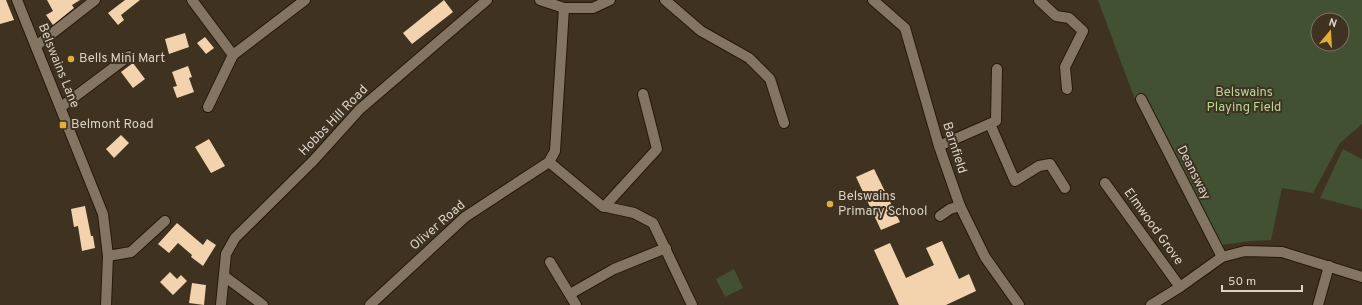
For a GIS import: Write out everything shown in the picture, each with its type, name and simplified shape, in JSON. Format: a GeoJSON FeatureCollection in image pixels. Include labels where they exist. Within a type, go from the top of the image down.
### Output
{"type":"FeatureCollection","features":[{"type":"Feature","properties":{"kind":"street","name":"Belswains Lane"},"geometry":{"type":"LineString","coordinates":[[17,0],[103,214],[108,256],[106,305]]}},
{"type":"Feature","properties":{"kind":"street"},"geometry":{"type":"LineString","coordinates":[[36,46],[95,0]]}},
{"type":"Feature","properties":{"kind":"street"},"geometry":{"type":"LineString","coordinates":[[192,0],[233,55]]}},
{"type":"Feature","properties":{"kind":"street"},"geometry":{"type":"LineString","coordinates":[[208,107],[233,55],[305,0]]}},
{"type":"Feature","properties":{"kind":"street","name":"Hobbs Hill Road"},"geometry":{"type":"LineString","coordinates":[[224,276],[226,254],[235,238],[313,161],[360,109],[487,0]]}},
{"type":"Feature","properties":{"kind":"street"},"geometry":{"type":"LineString","coordinates":[[540,0],[564,8],[593,8],[610,0]]}},
{"type":"Feature","properties":{"kind":"street"},"geometry":{"type":"LineString","coordinates":[[665,0],[701,32],[749,58],[770,79],[784,123]]}},
{"type":"Feature","properties":{"kind":"street","name":"Barnfield"},"geometry":{"type":"LineString","coordinates":[[873,0],[905,28],[939,146],[960,206],[986,257],[1019,305]]}},
{"type":"Feature","properties":{"kind":"street"},"geometry":{"type":"LineString","coordinates":[[1039,0],[1056,16],[1069,18],[1083,31],[1065,67],[1067,89]]}},
{"type":"Feature","properties":{"kind":"street"},"geometry":{"type":"LineString","coordinates":[[564,8],[555,151],[549,162],[604,207],[634,213],[654,223],[692,305]]}},
{"type":"Feature","properties":{"kind":"street"},"geometry":{"type":"LineString","coordinates":[[61,107],[129,56]]}},
{"type":"Feature","properties":{"kind":"street"},"geometry":{"type":"LineString","coordinates":[[939,146],[996,121],[997,69]]}},
{"type":"Feature","properties":{"kind":"street"},"geometry":{"type":"LineString","coordinates":[[604,207],[657,150],[642,94]]}},
{"type":"Feature","properties":{"kind":"street","name":"Deansway"},"geometry":{"type":"LineString","coordinates":[[1141,99],[1222,257]]}},
{"type":"Feature","properties":{"kind":"street"},"geometry":{"type":"LineString","coordinates":[[990,124],[1015,181],[1039,166],[1050,164],[1065,188]]}},
{"type":"Feature","properties":{"kind":"street","name":"Oliver Road"},"geometry":{"type":"LineString","coordinates":[[370,305],[465,217],[549,162]]}},
{"type":"Feature","properties":{"kind":"street","name":"Elmwood Grove"},"geometry":{"type":"LineString","coordinates":[[1105,183],[1180,287]]}},
{"type":"Feature","properties":{"kind":"street"},"geometry":{"type":"LineString","coordinates":[[940,216],[950,209],[960,206]]}},
{"type":"Feature","properties":{"kind":"street"},"geometry":{"type":"LineString","coordinates":[[108,256],[131,252],[165,221]]}},
{"type":"Feature","properties":{"kind":"street"},"geometry":{"type":"LineString","coordinates":[[570,294],[614,269],[666,248]]}},
{"type":"Feature","properties":{"kind":"street"},"geometry":{"type":"LineString","coordinates":[[1151,305],[1180,287],[1222,257],[1245,252],[1282,252],[1362,277]]}},
{"type":"Feature","properties":{"kind":"street"},"geometry":{"type":"LineString","coordinates":[[550,262],[576,305]]}},
{"type":"Feature","properties":{"kind":"street"},"geometry":{"type":"LineString","coordinates":[[1318,305],[1328,266]]}},
{"type":"Feature","properties":{"kind":"street"},"geometry":{"type":"LineString","coordinates":[[221,305],[224,276]]}},
{"type":"Feature","properties":{"kind":"street"},"geometry":{"type":"LineString","coordinates":[[224,276],[263,305]]}},
{"type":"Feature","properties":{"kind":"green space","name":"Belswains Playing Field"},"geometry":{"type":"Polygon","coordinates":[[[1098,0],[1362,0],[1362,124],[1340,143],[1313,193],[1282,188],[1271,240],[1221,245],[1134,97],[1098,0]]]}},
{"type":"Feature","properties":{"kind":"green space"},"geometry":{"type":"Polygon","coordinates":[[[1343,149],[1362,159],[1362,209],[1320,198],[1343,149]]]}},
{"type":"Feature","properties":{"kind":"green space"},"geometry":{"type":"Polygon","coordinates":[[[734,269],[743,288],[725,297],[716,279],[734,269]]]}},
{"type":"Feature","properties":{"kind":"building"},"geometry":{"type":"Polygon","coordinates":[[[0,0],[6,0],[14,20],[0,24],[0,0]]]}},
{"type":"Feature","properties":{"kind":"building"},"geometry":{"type":"Polygon","coordinates":[[[47,0],[80,0],[72,5],[74,8],[53,25],[46,15],[53,11],[47,0]]]}},
{"type":"Feature","properties":{"kind":"building"},"geometry":{"type":"Polygon","coordinates":[[[125,0],[140,0],[121,15],[124,20],[118,25],[108,13],[125,0]]]}},
{"type":"Feature","properties":{"kind":"building"},"geometry":{"type":"Polygon","coordinates":[[[444,0],[453,12],[412,44],[403,33],[444,0]]]}},
{"type":"Feature","properties":{"kind":"building"},"geometry":{"type":"Polygon","coordinates":[[[185,33],[189,47],[169,54],[165,39],[185,33]]]}},
{"type":"Feature","properties":{"kind":"building"},"geometry":{"type":"Polygon","coordinates":[[[205,37],[214,48],[206,54],[197,43],[205,37]]]}},
{"type":"Feature","properties":{"kind":"building"},"geometry":{"type":"Polygon","coordinates":[[[133,63],[145,79],[133,88],[121,72],[133,63]]]}},
{"type":"Feature","properties":{"kind":"building"},"geometry":{"type":"Polygon","coordinates":[[[188,66],[192,77],[189,78],[194,92],[177,98],[173,87],[177,86],[172,72],[188,66]]]}},
{"type":"Feature","properties":{"kind":"building"},"geometry":{"type":"Polygon","coordinates":[[[121,135],[129,143],[114,158],[106,149],[121,135]]]}},
{"type":"Feature","properties":{"kind":"building"},"geometry":{"type":"Polygon","coordinates":[[[209,139],[225,166],[211,173],[195,147],[209,139]]]}},
{"type":"Feature","properties":{"kind":"building"},"geometry":{"type":"Polygon","coordinates":[[[874,169],[900,222],[881,230],[856,177],[874,169]]]}},
{"type":"Feature","properties":{"kind":"building"},"geometry":{"type":"Polygon","coordinates":[[[85,206],[95,248],[82,251],[78,226],[74,227],[71,209],[85,206]]]}},
{"type":"Feature","properties":{"kind":"building"},"geometry":{"type":"Polygon","coordinates":[[[177,223],[203,245],[207,239],[216,245],[203,266],[191,257],[192,255],[178,243],[169,253],[158,244],[177,223]]]}},
{"type":"Feature","properties":{"kind":"building"},"geometry":{"type":"Polygon","coordinates":[[[942,241],[959,279],[969,274],[976,291],[946,305],[899,305],[874,250],[890,243],[906,278],[934,265],[926,248],[942,241]]]}},
{"type":"Feature","properties":{"kind":"building"},"geometry":{"type":"Polygon","coordinates":[[[170,272],[177,279],[181,275],[187,281],[173,295],[160,282],[170,272]]]}},
{"type":"Feature","properties":{"kind":"building"},"geometry":{"type":"Polygon","coordinates":[[[192,283],[206,285],[204,305],[189,303],[192,283]]]}},
{"type":"Feature","properties":{"kind":"place","name":"Bells Mini Mart"},"geometry":{"type":"Point","coordinates":[71,59]}},
{"type":"Feature","properties":{"kind":"place","name":"Belmont Road"},"geometry":{"type":"Point","coordinates":[63,125]}},
{"type":"Feature","properties":{"kind":"place","name":"Belswains Primary School"},"geometry":{"type":"Point","coordinates":[830,204]}}]}
